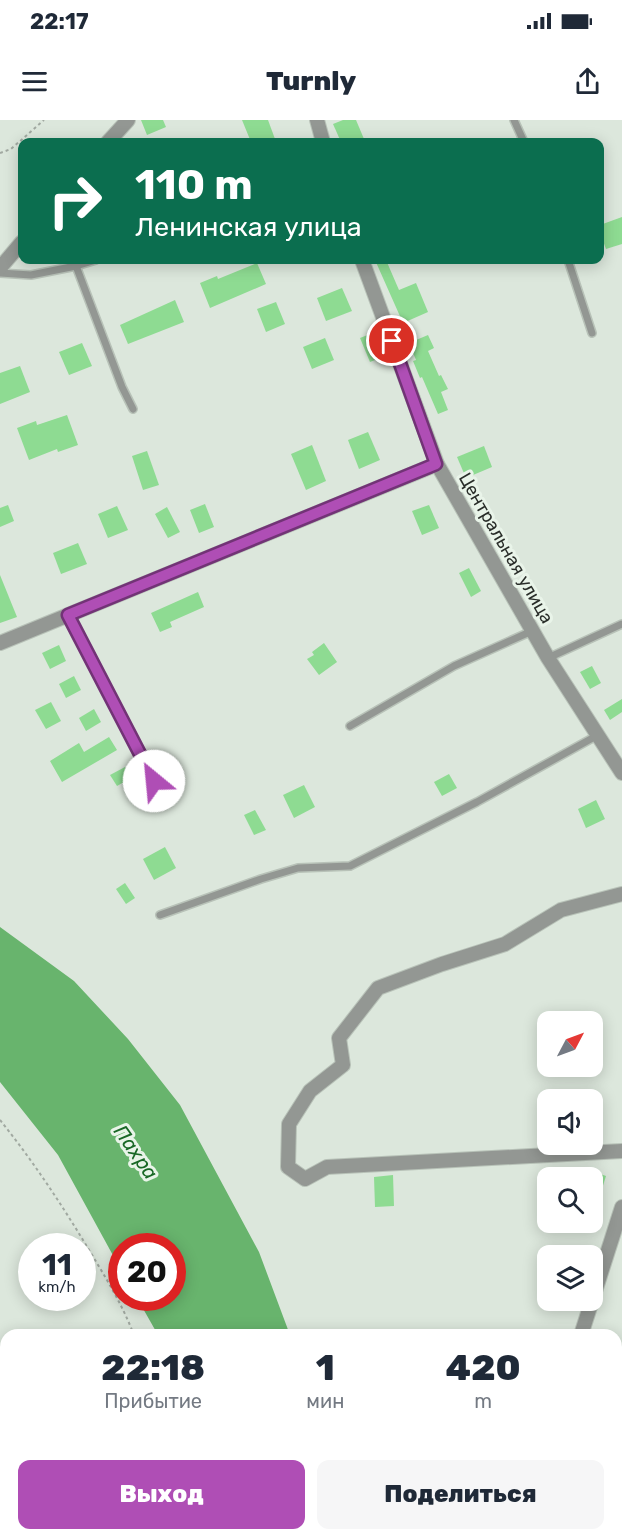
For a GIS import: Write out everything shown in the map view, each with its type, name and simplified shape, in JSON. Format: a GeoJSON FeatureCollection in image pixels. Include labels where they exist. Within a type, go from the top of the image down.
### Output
{"type":"FeatureCollection","features":[{"type":"Feature","properties":{"kind":"street"},"geometry":{"type":"LineString","coordinates":[[112,138],[128,120]]}},
{"type":"Feature","properties":{"kind":"street"},"geometry":{"type":"LineString","coordinates":[[317,120],[321,138]]}},
{"type":"Feature","properties":{"kind":"street"},"geometry":{"type":"LineString","coordinates":[[0,268],[18,247]]}},
{"type":"Feature","properties":{"kind":"street","name":"Центральная улица"},"geometry":{"type":"LineString","coordinates":[[363,264],[436,464],[548,658],[622,773]]}},
{"type":"Feature","properties":{"kind":"street"},"geometry":{"type":"LineString","coordinates":[[0,643],[436,464]]}},
{"type":"Feature","properties":{"kind":"street"},"geometry":{"type":"LineString","coordinates":[[622,894],[561,910],[505,944],[378,988],[339,1038],[343,1065],[310,1091],[289,1124],[288,1167],[305,1179],[327,1167],[622,1151]]}},
{"type":"Feature","properties":{"kind":"street"},"geometry":{"type":"LineString","coordinates":[[583,1329],[622,1207]]}},
{"type":"Feature","properties":{"kind":"lane"},"geometry":{"type":"LineString","coordinates":[[514,120],[522,138]]}},
{"type":"Feature","properties":{"kind":"lane"},"geometry":{"type":"LineString","coordinates":[[0,273],[32,275],[83,264]]}},
{"type":"Feature","properties":{"kind":"lane"},"geometry":{"type":"LineString","coordinates":[[569,264],[592,333]]}},
{"type":"Feature","properties":{"kind":"lane"},"geometry":{"type":"LineString","coordinates":[[76,266],[122,387],[133,409]]}},
{"type":"Feature","properties":{"kind":"lane"},"geometry":{"type":"LineString","coordinates":[[68,615],[154,781]]}},
{"type":"Feature","properties":{"kind":"lane"},"geometry":{"type":"LineString","coordinates":[[548,658],[622,624]]}},
{"type":"Feature","properties":{"kind":"lane"},"geometry":{"type":"LineString","coordinates":[[350,726],[454,666],[532,631]]}},
{"type":"Feature","properties":{"kind":"lane"},"geometry":{"type":"LineString","coordinates":[[160,915],[298,868],[350,866],[477,802],[598,735]]}},
{"type":"Feature","properties":{"kind":"path"},"geometry":{"type":"LineString","coordinates":[[24,138],[44,120]]}},
{"type":"Feature","properties":{"kind":"path"},"geometry":{"type":"LineString","coordinates":[[0,153],[11,149],[18,143]]}},
{"type":"Feature","properties":{"kind":"path"},"geometry":{"type":"LineString","coordinates":[[0,1120],[26,1153],[74,1225],[124,1308],[132,1329]]}},
{"type":"Feature","properties":{"kind":"water","name":"Пахра"},"geometry":{"type":"Polygon","coordinates":[[[0,927],[74,981],[128,1039],[180,1105],[259,1252],[288,1329],[155,1329],[144,1311],[186,1311],[186,1233],[108,1233],[108,1246],[58,1155],[0,1082],[0,927]]]}},
{"type":"Feature","properties":{"kind":"building"},"geometry":{"type":"Polygon","coordinates":[[[141,120],[163,120],[166,127],[147,135],[141,120]]]}},
{"type":"Feature","properties":{"kind":"building"},"geometry":{"type":"Polygon","coordinates":[[[242,120],[268,120],[275,138],[249,138],[242,120]]]}},
{"type":"Feature","properties":{"kind":"building"},"geometry":{"type":"Polygon","coordinates":[[[343,120],[356,120],[364,138],[339,138],[333,124],[343,120]]]}},
{"type":"Feature","properties":{"kind":"building"},"geometry":{"type":"Polygon","coordinates":[[[622,217],[622,244],[606,249],[604,224],[622,217]]]}},
{"type":"Feature","properties":{"kind":"building"},"geometry":{"type":"Polygon","coordinates":[[[257,264],[266,284],[210,308],[200,283],[217,276],[218,279],[257,264]]]}},
{"type":"Feature","properties":{"kind":"building"},"geometry":{"type":"Polygon","coordinates":[[[377,264],[388,264],[399,290],[416,283],[428,312],[403,323],[377,264]]]}},
{"type":"Feature","properties":{"kind":"building"},"geometry":{"type":"Polygon","coordinates":[[[342,288],[352,311],[326,321],[317,298],[342,288]]]}},
{"type":"Feature","properties":{"kind":"building"},"geometry":{"type":"Polygon","coordinates":[[[175,300],[184,322],[128,344],[120,325],[175,300]]]}},
{"type":"Feature","properties":{"kind":"building"},"geometry":{"type":"Polygon","coordinates":[[[276,302],[285,324],[266,332],[257,309],[276,302]]]}},
{"type":"Feature","properties":{"kind":"building"},"geometry":{"type":"Polygon","coordinates":[[[370,334],[380,358],[370,362],[360,338],[370,334]]]}},
{"type":"Feature","properties":{"kind":"building"},"geometry":{"type":"Polygon","coordinates":[[[428,335],[434,348],[428,351],[439,376],[441,375],[448,389],[441,392],[448,410],[438,414],[413,361],[416,360],[409,343],[428,335]]]}},
{"type":"Feature","properties":{"kind":"building"},"geometry":{"type":"Polygon","coordinates":[[[325,338],[334,360],[312,369],[303,347],[325,338]]]}},
{"type":"Feature","properties":{"kind":"building"},"geometry":{"type":"Polygon","coordinates":[[[82,343],[92,366],[69,375],[59,352],[82,343]]]}},
{"type":"Feature","properties":{"kind":"building"},"geometry":{"type":"Polygon","coordinates":[[[20,366],[30,392],[0,404],[0,373],[20,366]]]}},
{"type":"Feature","properties":{"kind":"building"},"geometry":{"type":"Polygon","coordinates":[[[67,415],[78,445],[58,452],[57,449],[29,460],[17,428],[36,421],[37,425],[67,415]]]}},
{"type":"Feature","properties":{"kind":"building"},"geometry":{"type":"Polygon","coordinates":[[[368,432],[380,460],[359,469],[348,440],[368,432]]]}},
{"type":"Feature","properties":{"kind":"building"},"geometry":{"type":"Polygon","coordinates":[[[312,445],[326,481],[306,490],[291,454],[312,445]]]}},
{"type":"Feature","properties":{"kind":"building"},"geometry":{"type":"Polygon","coordinates":[[[484,446],[492,467],[466,478],[457,457],[484,446]]]}},
{"type":"Feature","properties":{"kind":"building"},"geometry":{"type":"Polygon","coordinates":[[[147,451],[159,485],[143,490],[132,456],[147,451]]]}},
{"type":"Feature","properties":{"kind":"building"},"geometry":{"type":"Polygon","coordinates":[[[205,504],[214,527],[199,533],[190,510],[205,504]]]}},
{"type":"Feature","properties":{"kind":"building"},"geometry":{"type":"Polygon","coordinates":[[[8,505],[14,521],[0,527],[0,508],[8,505]]]}},
{"type":"Feature","properties":{"kind":"building"},"geometry":{"type":"Polygon","coordinates":[[[429,505],[439,528],[422,535],[412,511],[429,505]]]}},
{"type":"Feature","properties":{"kind":"building"},"geometry":{"type":"Polygon","coordinates":[[[117,506],[128,530],[108,538],[98,514],[117,506]]]}},
{"type":"Feature","properties":{"kind":"building"},"geometry":{"type":"Polygon","coordinates":[[[167,507],[180,532],[168,538],[155,514],[167,507]]]}},
{"type":"Feature","properties":{"kind":"building"},"geometry":{"type":"Polygon","coordinates":[[[78,543],[87,564],[61,574],[53,553],[78,543]]]}},
{"type":"Feature","properties":{"kind":"building"},"geometry":{"type":"Polygon","coordinates":[[[469,568],[481,591],[471,597],[459,573],[469,568]]]}},
{"type":"Feature","properties":{"kind":"building"},"geometry":{"type":"Polygon","coordinates":[[[0,575],[17,617],[0,623],[0,575]]]}},
{"type":"Feature","properties":{"kind":"building"},"geometry":{"type":"Polygon","coordinates":[[[198,592],[204,607],[170,622],[172,627],[160,632],[151,613],[198,592]]]}},
{"type":"Feature","properties":{"kind":"building"},"geometry":{"type":"Polygon","coordinates":[[[324,643],[337,662],[319,675],[307,659],[314,655],[312,652],[324,643]]]}},
{"type":"Feature","properties":{"kind":"building"},"geometry":{"type":"Polygon","coordinates":[[[59,645],[66,661],[50,669],[42,653],[59,645]]]}},
{"type":"Feature","properties":{"kind":"building"},"geometry":{"type":"Polygon","coordinates":[[[592,666],[601,683],[590,689],[580,672],[592,666]]]}},
{"type":"Feature","properties":{"kind":"building"},"geometry":{"type":"Polygon","coordinates":[[[74,676],[81,690],[66,698],[59,684],[74,676]]]}},
{"type":"Feature","properties":{"kind":"building"},"geometry":{"type":"Polygon","coordinates":[[[622,699],[622,712],[610,720],[604,710],[622,699]]]}},
{"type":"Feature","properties":{"kind":"building"},"geometry":{"type":"Polygon","coordinates":[[[51,702],[61,721],[46,729],[35,710],[51,702]]]}},
{"type":"Feature","properties":{"kind":"building"},"geometry":{"type":"Polygon","coordinates":[[[94,709],[101,722],[86,731],[79,718],[94,709]]]}},
{"type":"Feature","properties":{"kind":"building"},"geometry":{"type":"Polygon","coordinates":[[[109,737],[117,750],[62,782],[50,761],[79,743],[84,752],[109,737]]]}},
{"type":"Feature","properties":{"kind":"building"},"geometry":{"type":"Polygon","coordinates":[[[125,767],[131,778],[117,786],[110,775],[125,767]]]}},
{"type":"Feature","properties":{"kind":"building"},"geometry":{"type":"Polygon","coordinates":[[[449,774],[457,788],[442,796],[434,782],[449,774]]]}},
{"type":"Feature","properties":{"kind":"building"},"geometry":{"type":"Polygon","coordinates":[[[304,785],[315,807],[294,818],[283,795],[304,785]]]}},
{"type":"Feature","properties":{"kind":"building"},"geometry":{"type":"Polygon","coordinates":[[[596,800],[605,819],[586,828],[578,809],[596,800]]]}},
{"type":"Feature","properties":{"kind":"building"},"geometry":{"type":"Polygon","coordinates":[[[255,810],[266,830],[254,835],[244,815],[255,810]]]}},
{"type":"Feature","properties":{"kind":"building"},"geometry":{"type":"Polygon","coordinates":[[[165,847],[176,868],[154,880],[143,859],[165,847]]]}},
{"type":"Feature","properties":{"kind":"building"},"geometry":{"type":"Polygon","coordinates":[[[125,883],[135,898],[126,904],[116,889],[125,883]]]}},
{"type":"Feature","properties":{"kind":"building"},"geometry":{"type":"Polygon","coordinates":[[[393,1175],[394,1206],[375,1207],[374,1177],[393,1175]]]}},
{"type":"Feature","properties":{"kind":"route"},"geometry":{"type":"LineString","coordinates":[[154,781],[68,615],[436,464],[392,341]]}}]}
